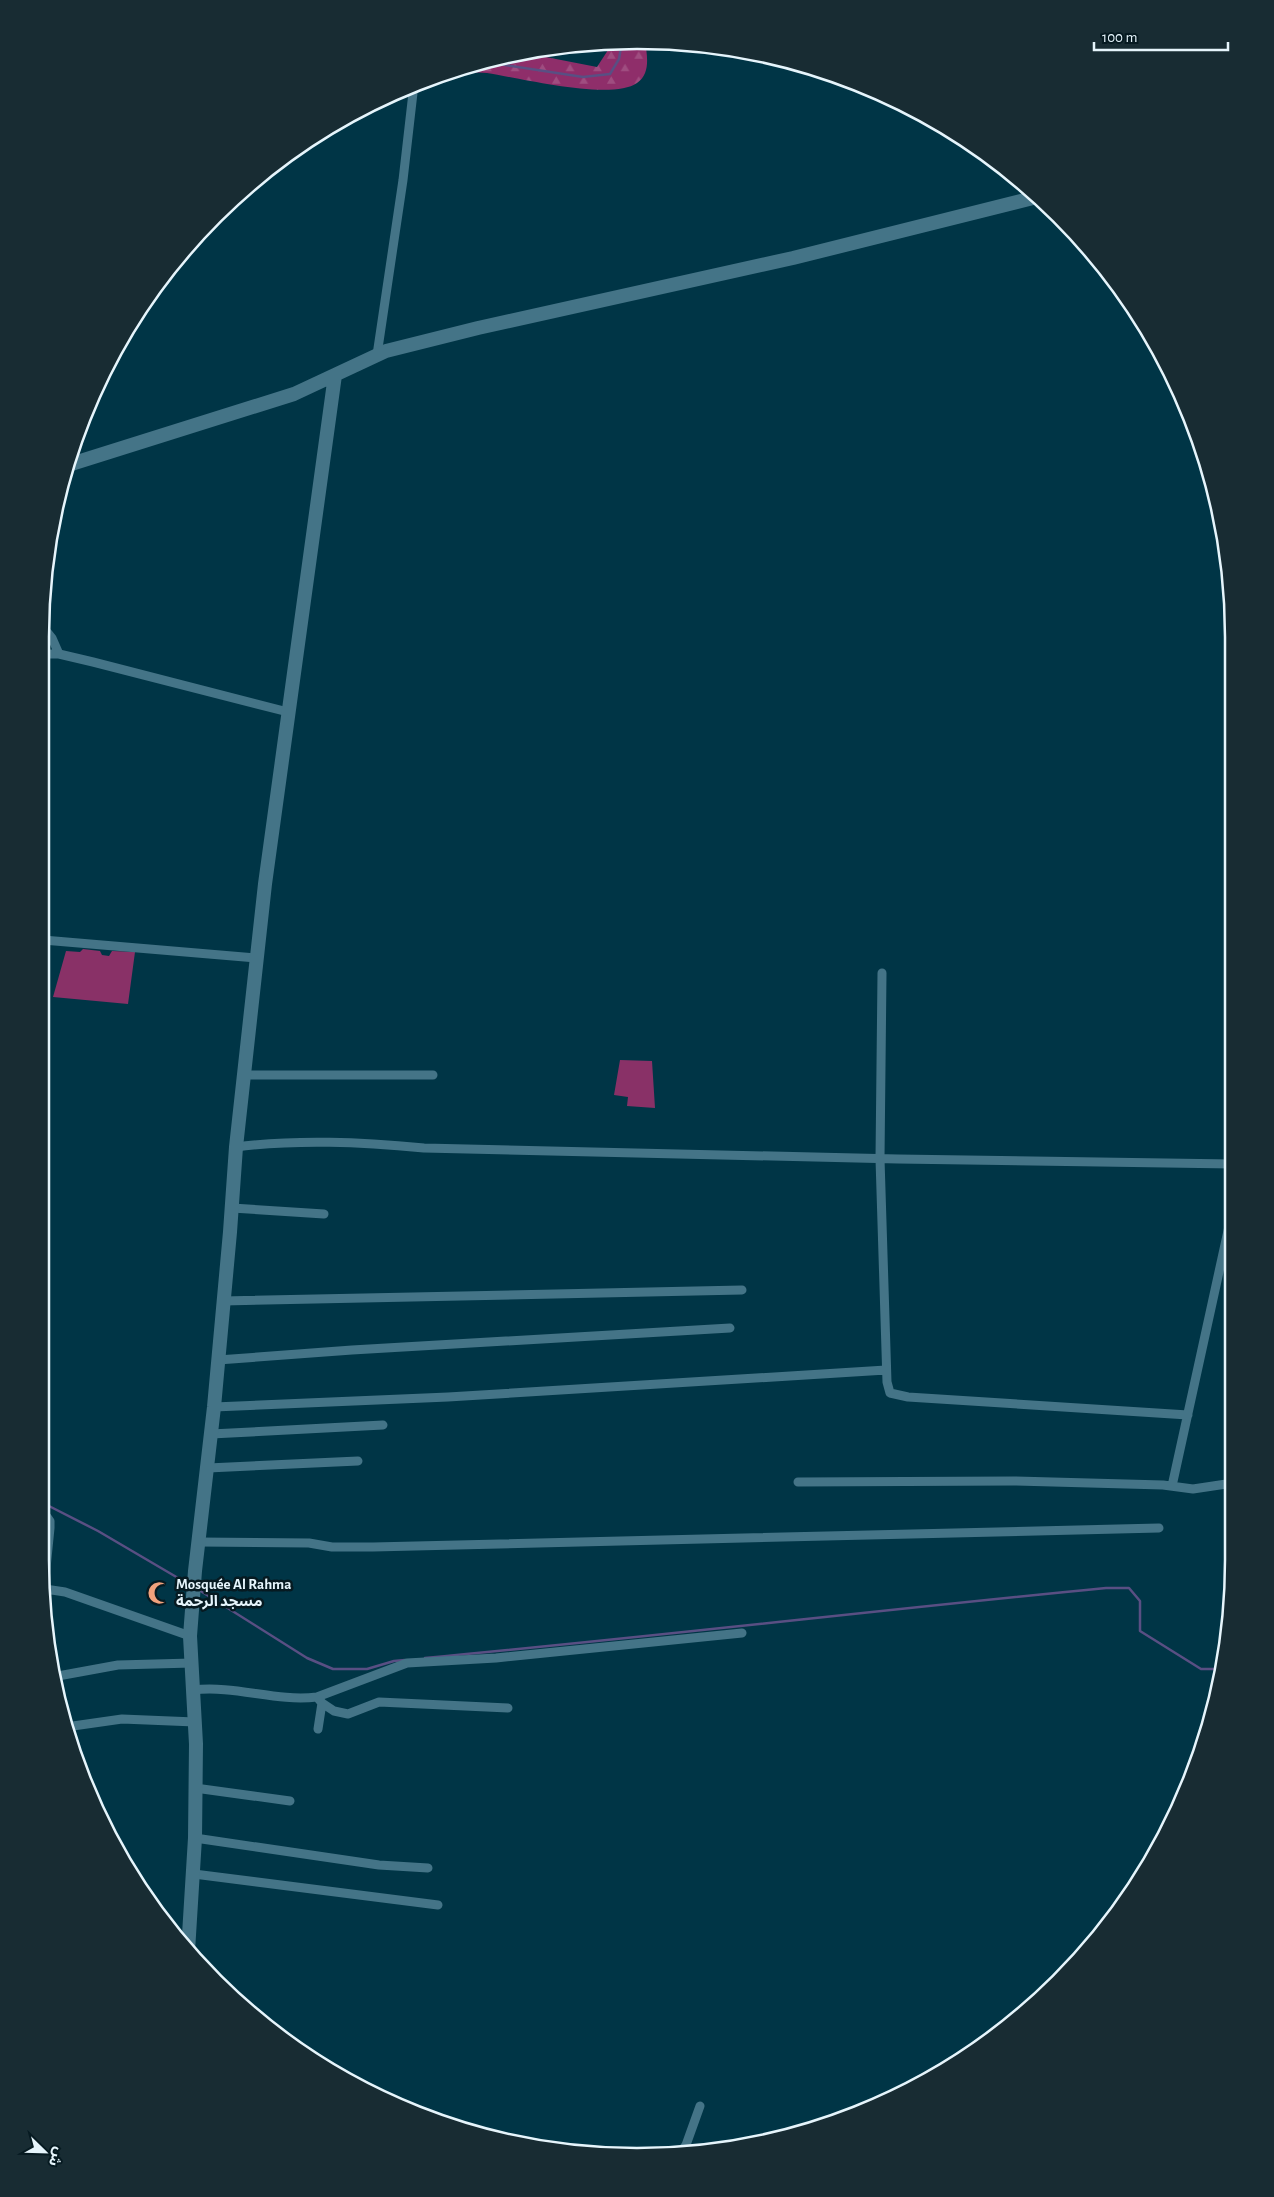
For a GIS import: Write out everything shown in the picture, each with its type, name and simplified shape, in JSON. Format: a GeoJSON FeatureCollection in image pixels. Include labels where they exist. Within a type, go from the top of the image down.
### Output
{"type":"FeatureCollection","features":[{"type":"Feature","properties":{"kind":"street"},"geometry":{"type":"LineString","coordinates":[[376,355],[403,180],[411,94]]}},
{"type":"Feature","properties":{"kind":"street"},"geometry":{"type":"LineString","coordinates":[[76,463],[294,394],[386,351],[478,328],[793,258],[1029,199]]}},
{"type":"Feature","properties":{"kind":"street"},"geometry":{"type":"LineString","coordinates":[[189,1941],[195,1838],[195,1722],[190,1636],[195,1571],[208,1468],[236,1147],[257,958],[334,375]]}},
{"type":"Feature","properties":{"kind":"street"},"geometry":{"type":"LineString","coordinates":[[49,634],[59,654]]}},
{"type":"Feature","properties":{"kind":"street"},"geometry":{"type":"LineString","coordinates":[[49,654],[59,654],[288,712]]}},
{"type":"Feature","properties":{"kind":"street"},"geometry":{"type":"LineString","coordinates":[[49,941],[257,958]]}},
{"type":"Feature","properties":{"kind":"street"},"geometry":{"type":"LineString","coordinates":[[882,973],[880,1158],[886,1370],[890,1393],[908,1397],[1188,1415]]}},
{"type":"Feature","properties":{"kind":"street"},"geometry":{"type":"LineString","coordinates":[[244,1076],[433,1074]]}},
{"type":"Feature","properties":{"kind":"street"},"geometry":{"type":"LineString","coordinates":[[236,1147],[272,1143],[372,1143],[424,1148],[1225,1164]]}},
{"type":"Feature","properties":{"kind":"street"},"geometry":{"type":"LineString","coordinates":[[232,1208],[324,1214]]}},
{"type":"Feature","properties":{"kind":"street"},"geometry":{"type":"LineString","coordinates":[[1172,1486],[1225,1245]]}},
{"type":"Feature","properties":{"kind":"street"},"geometry":{"type":"LineString","coordinates":[[223,1302],[742,1290]]}},
{"type":"Feature","properties":{"kind":"street"},"geometry":{"type":"LineString","coordinates":[[218,1360],[730,1328]]}},
{"type":"Feature","properties":{"kind":"street"},"geometry":{"type":"LineString","coordinates":[[214,1407],[457,1396],[886,1370]]}},
{"type":"Feature","properties":{"kind":"street"},"geometry":{"type":"LineString","coordinates":[[211,1434],[383,1425]]}},
{"type":"Feature","properties":{"kind":"street"},"geometry":{"type":"LineString","coordinates":[[208,1468],[358,1462]]}},
{"type":"Feature","properties":{"kind":"street"},"geometry":{"type":"LineString","coordinates":[[798,1482],[1014,1481],[1194,1488],[1225,1484]]}},
{"type":"Feature","properties":{"kind":"street"},"geometry":{"type":"LineString","coordinates":[[49,1520],[49,1538]]}},
{"type":"Feature","properties":{"kind":"street"},"geometry":{"type":"LineString","coordinates":[[199,1542],[308,1543],[332,1547],[365,1547],[1159,1528]]}},
{"type":"Feature","properties":{"kind":"street"},"geometry":{"type":"LineString","coordinates":[[50,1590],[65,1592],[190,1636]]}},
{"type":"Feature","properties":{"kind":"street"},"geometry":{"type":"LineString","coordinates":[[193,1690],[215,1688],[319,1700],[408,1663],[496,1658],[742,1633]]}},
{"type":"Feature","properties":{"kind":"street"},"geometry":{"type":"LineString","coordinates":[[60,1676],[118,1665],[192,1663]]}},
{"type":"Feature","properties":{"kind":"street"},"geometry":{"type":"LineString","coordinates":[[319,1700],[334,1711],[348,1714],[379,1702],[508,1708]]}},
{"type":"Feature","properties":{"kind":"street"},"geometry":{"type":"LineString","coordinates":[[318,1729],[319,1700]]}},
{"type":"Feature","properties":{"kind":"street"},"geometry":{"type":"LineString","coordinates":[[73,1726],[122,1719],[195,1722]]}},
{"type":"Feature","properties":{"kind":"street"},"geometry":{"type":"LineString","coordinates":[[195,1788],[290,1801]]}},
{"type":"Feature","properties":{"kind":"street"},"geometry":{"type":"LineString","coordinates":[[195,1838],[379,1865],[428,1868]]}},
{"type":"Feature","properties":{"kind":"street"},"geometry":{"type":"LineString","coordinates":[[194,1874],[438,1905]]}},
{"type":"Feature","properties":{"kind":"street"},"geometry":{"type":"LineString","coordinates":[[685,2146],[700,2106]]}},
{"type":"Feature","properties":{"kind":"shaded area"},"geometry":{"type":"Polygon","coordinates":[[[83,949],[100,951],[102,955],[109,956],[112,951],[135,952],[128,1004],[53,997],[66,951],[80,952],[83,949]]]}},
{"type":"Feature","properties":{"kind":"shaded area"},"geometry":{"type":"Polygon","coordinates":[[[620,1060],[652,1061],[655,1108],[627,1106],[628,1097],[614,1095],[620,1060]]]}},
{"type":"Feature","properties":{"kind":"green space"},"geometry":{"type":"Polygon","coordinates":[[[646,49],[647,64],[644,74],[637,83],[624,88],[607,90],[565,87],[475,72],[544,57],[597,67],[608,50],[646,49]]]}},
{"type":"Feature","properties":{"kind":"waterway"},"geometry":{"type":"LineString","coordinates":[[503,65],[583,77],[610,74],[619,59],[621,49]]}},
{"type":"Feature","properties":{"kind":"waterway"},"geometry":{"type":"LineString","coordinates":[[49,1506],[98,1531],[190,1585]]}},
{"type":"Feature","properties":{"kind":"waterway"},"geometry":{"type":"LineString","coordinates":[[425,1658],[1106,1588],[1129,1588],[1140,1601],[1140,1631],[1201,1669],[1215,1669]]}},
{"type":"Feature","properties":{"kind":"waterway"},"geometry":{"type":"LineString","coordinates":[[199,1590],[307,1658],[333,1669],[367,1669],[394,1661],[405,1660]]}},
{"type":"Feature","properties":{"kind":"place","name":"Mosquée Al Rahma مسجد الرحمة"},"geometry":{"type":"Point","coordinates":[159,1593]}}]}
